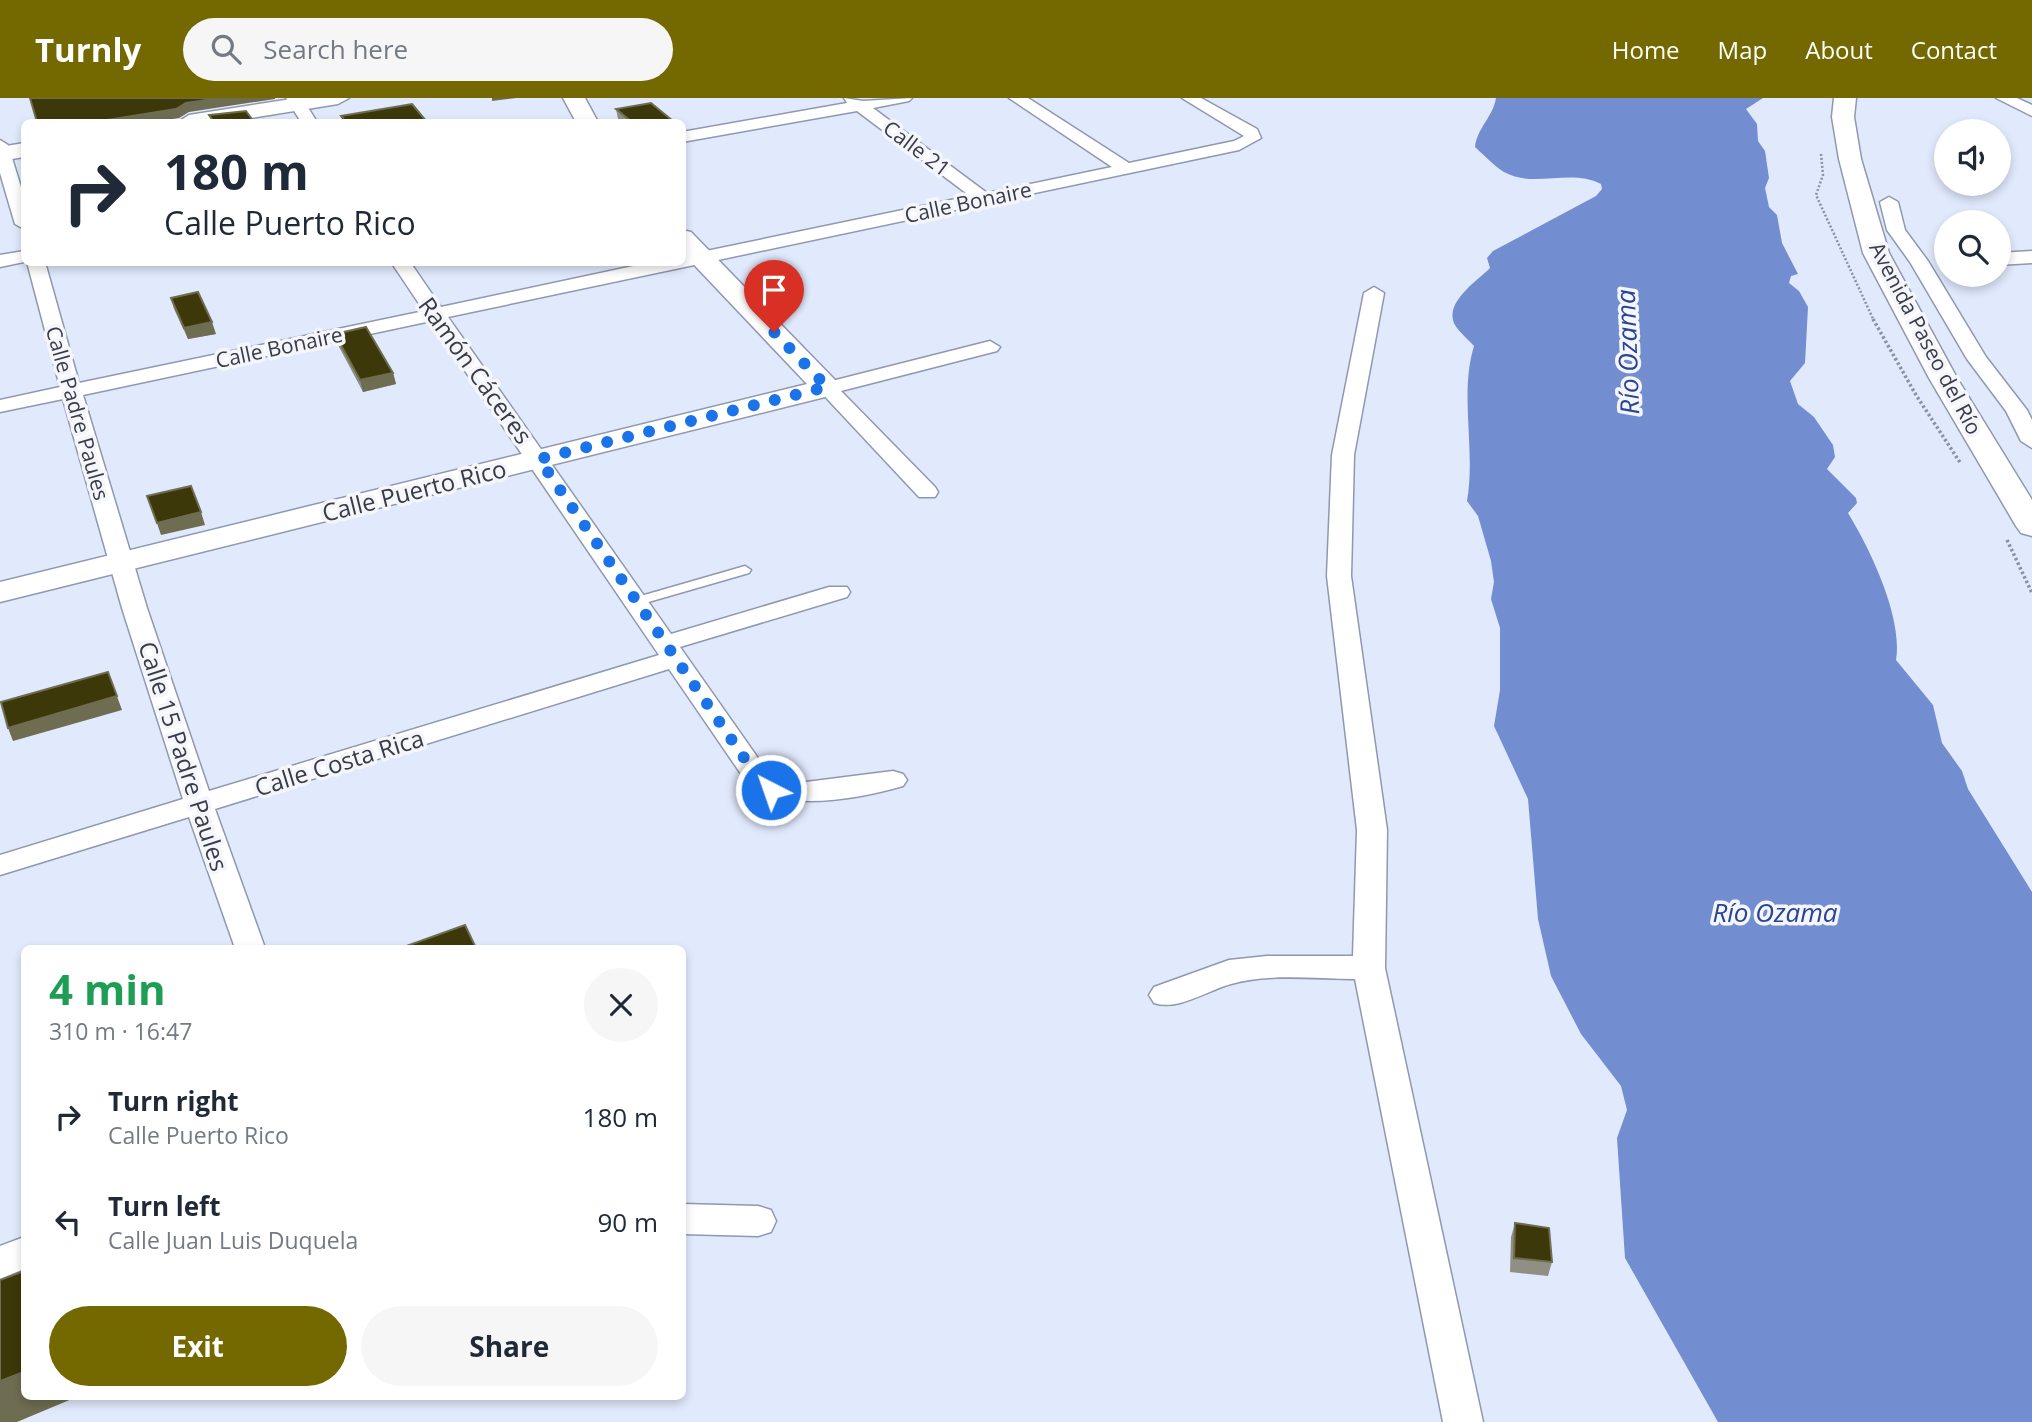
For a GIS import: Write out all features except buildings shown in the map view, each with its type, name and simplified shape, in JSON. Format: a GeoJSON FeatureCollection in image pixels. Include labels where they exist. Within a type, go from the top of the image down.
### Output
{"type":"FeatureCollection","features":[{"type":"Feature","properties":{"kind":"street"},"geometry":{"type":"LineString","coordinates":[[214,119],[300,108],[338,98]]}},
{"type":"Feature","properties":{"kind":"street"},"geometry":{"type":"LineString","coordinates":[[686,136],[855,102],[904,98]]}},
{"type":"Feature","properties":{"kind":"street"},"geometry":{"type":"LineString","coordinates":[[1017,98],[1127,169]]}},
{"type":"Feature","properties":{"kind":"street","name":"Calle Bonaire"},"geometry":{"type":"LineString","coordinates":[[689,261],[1238,145],[1253,138],[1251,132],[1190,98]]}},
{"type":"Feature","properties":{"kind":"street","name":"Avenida Paseo del Río"},"geometry":{"type":"LineString","coordinates":[[1845,98],[1843,117],[1850,159],[1876,253],[1943,378],[2032,526]]}},
{"type":"Feature","properties":{"kind":"street"},"geometry":{"type":"LineString","coordinates":[[578,99],[586,119]]}},
{"type":"Feature","properties":{"kind":"street","name":"Calle 21"},"geometry":{"type":"LineString","coordinates":[[855,102],[983,198]]}},
{"type":"Feature","properties":{"kind":"street"},"geometry":{"type":"LineString","coordinates":[[7,151],[21,211]]}},
{"type":"Feature","properties":{"kind":"street"},"geometry":{"type":"LineString","coordinates":[[1889,202],[1896,230],[1928,262],[1977,359],[2026,418],[2032,441]]}},
{"type":"Feature","properties":{"kind":"street"},"geometry":{"type":"LineString","coordinates":[[2011,258],[2032,257]]}},
{"type":"Feature","properties":{"kind":"street"},"geometry":{"type":"LineString","coordinates":[[0,261],[21,258]]}},
{"type":"Feature","properties":{"kind":"street"},"geometry":{"type":"LineString","coordinates":[[689,261],[827,387],[927,492]]}},
{"type":"Feature","properties":{"kind":"street","name":"Calle Padre Paules"},"geometry":{"type":"LineString","coordinates":[[37,266],[70,391],[122,562]]}},
{"type":"Feature","properties":{"kind":"street","name":"Ramón Cáceres"},"geometry":{"type":"LineString","coordinates":[[403,266],[672,650],[762,784],[771,790],[792,791],[893,780]]}},
{"type":"Feature","properties":{"kind":"street","name":"Calle Bonaire"},"geometry":{"type":"LineString","coordinates":[[0,406],[665,266]]}},
{"type":"Feature","properties":{"kind":"street"},"geometry":{"type":"LineString","coordinates":[[1374,293],[1343,455],[1339,576],[1372,830],[1369,968],[1462,1422]]}},
{"type":"Feature","properties":{"kind":"street","name":"Calle Puerto Rico"},"geometry":{"type":"LineString","coordinates":[[0,592],[990,347]]}},
{"type":"Feature","properties":{"kind":"street","name":"Calle 15 Padre Paules"},"geometry":{"type":"LineString","coordinates":[[122,562],[198,807],[249,945]]}},
{"type":"Feature","properties":{"kind":"street","name":"Calle Costa Rica"},"geometry":{"type":"LineString","coordinates":[[0,865],[198,807],[672,650],[838,592]]}},
{"type":"Feature","properties":{"kind":"street"},"geometry":{"type":"LineString","coordinates":[[1165,995],[1229,972],[1268,967],[1369,968]]}},
{"type":"Feature","properties":{"kind":"street"},"geometry":{"type":"LineString","coordinates":[[686,1219],[758,1221]]}},
{"type":"Feature","properties":{"kind":"street"},"geometry":{"type":"LineString","coordinates":[[0,1263],[21,1254]]}},
{"type":"Feature","properties":{"kind":"lane"},"geometry":{"type":"LineString","coordinates":[[638,601],[745,570]]}},
{"type":"Feature","properties":{"kind":"water","name":"Río Ozama"},"geometry":{"type":"Polygon","coordinates":[[[1496,98],[1763,98],[1746,109],[1757,124],[1758,141],[1765,151],[1769,178],[1765,188],[1769,207],[1777,215],[1782,243],[1798,274],[1791,276],[1789,283],[1799,291],[1808,307],[1805,363],[1790,381],[1798,404],[1814,417],[1833,445],[1835,457],[1827,469],[1856,498],[1857,503],[1848,513],[1875,564],[1890,604],[1895,624],[1896,660],[1933,705],[1942,743],[1962,771],[1968,789],[2032,892],[2032,1422],[1718,1422],[1625,1258],[1617,1138],[1627,1110],[1621,1086],[1581,1034],[1551,976],[1538,919],[1528,799],[1494,726],[1500,690],[1500,628],[1491,599],[1494,582],[1491,561],[1478,516],[1467,501],[1470,462],[1468,384],[1474,346],[1457,328],[1453,317],[1457,301],[1463,293],[1490,268],[1487,258],[1493,251],[1596,196],[1602,189],[1601,184],[1577,178],[1516,177],[1493,164],[1475,147],[1496,98]]]}},
{"type":"Feature","properties":{"kind":"route"},"geometry":{"type":"LineString","coordinates":[[771,790],[762,784],[539,459],[827,387],[774,332]]}}]}
